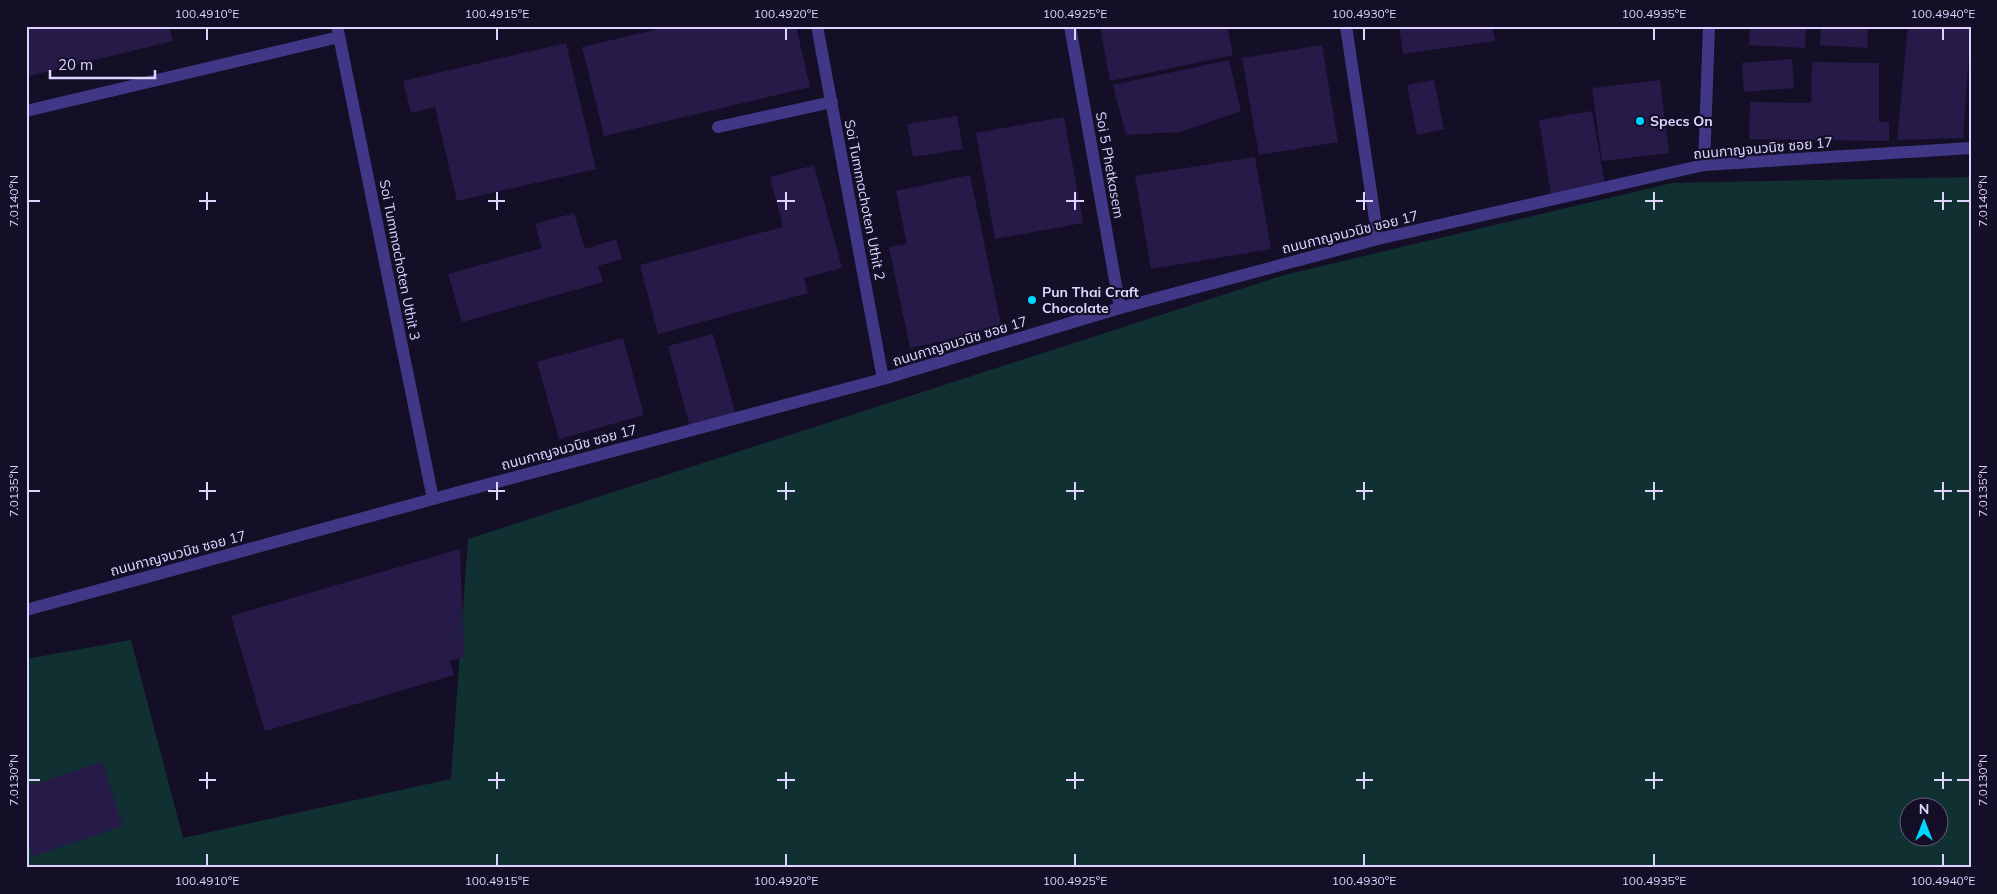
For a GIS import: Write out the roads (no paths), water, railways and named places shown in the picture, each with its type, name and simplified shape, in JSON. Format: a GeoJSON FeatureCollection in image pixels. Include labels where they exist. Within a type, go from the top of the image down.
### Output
{"type":"FeatureCollection","features":[{"type":"Feature","properties":{"kind":"street","name":"Soi Tummachoten Uthit 2"},"geometry":{"type":"LineString","coordinates":[[818,26],[883,379]]}},
{"type":"Feature","properties":{"kind":"street","name":"Soi 5 Phetkasem"},"geometry":{"type":"LineString","coordinates":[[1070,26],[1120,308]]}},
{"type":"Feature","properties":{"kind":"street"},"geometry":{"type":"LineString","coordinates":[[1346,26],[1378,240]]}},
{"type":"Feature","properties":{"kind":"street"},"geometry":{"type":"LineString","coordinates":[[1704,165],[1709,26]]}},
{"type":"Feature","properties":{"kind":"street"},"geometry":{"type":"LineString","coordinates":[[26,110],[338,32]]}},
{"type":"Feature","properties":{"kind":"street","name":"Soi Tummachoten Uthit 3"},"geometry":{"type":"LineString","coordinates":[[338,32],[433,499]]}},
{"type":"Feature","properties":{"kind":"street"},"geometry":{"type":"LineString","coordinates":[[718,127],[832,102]]}},
{"type":"Feature","properties":{"kind":"street","name":"ถนนกาญจนวนิช ซอย 17"},"geometry":{"type":"LineString","coordinates":[[26,610],[883,379],[1120,308],[1378,240],[1704,165],[1971,148]]}},
{"type":"Feature","properties":{"kind":"place","name":"Specs On"},"geometry":{"type":"Point","coordinates":[1640,121]}},
{"type":"Feature","properties":{"kind":"place","name":"Pun Thai Craft Chocolate"},"geometry":{"type":"Point","coordinates":[1032,300]}}]}
